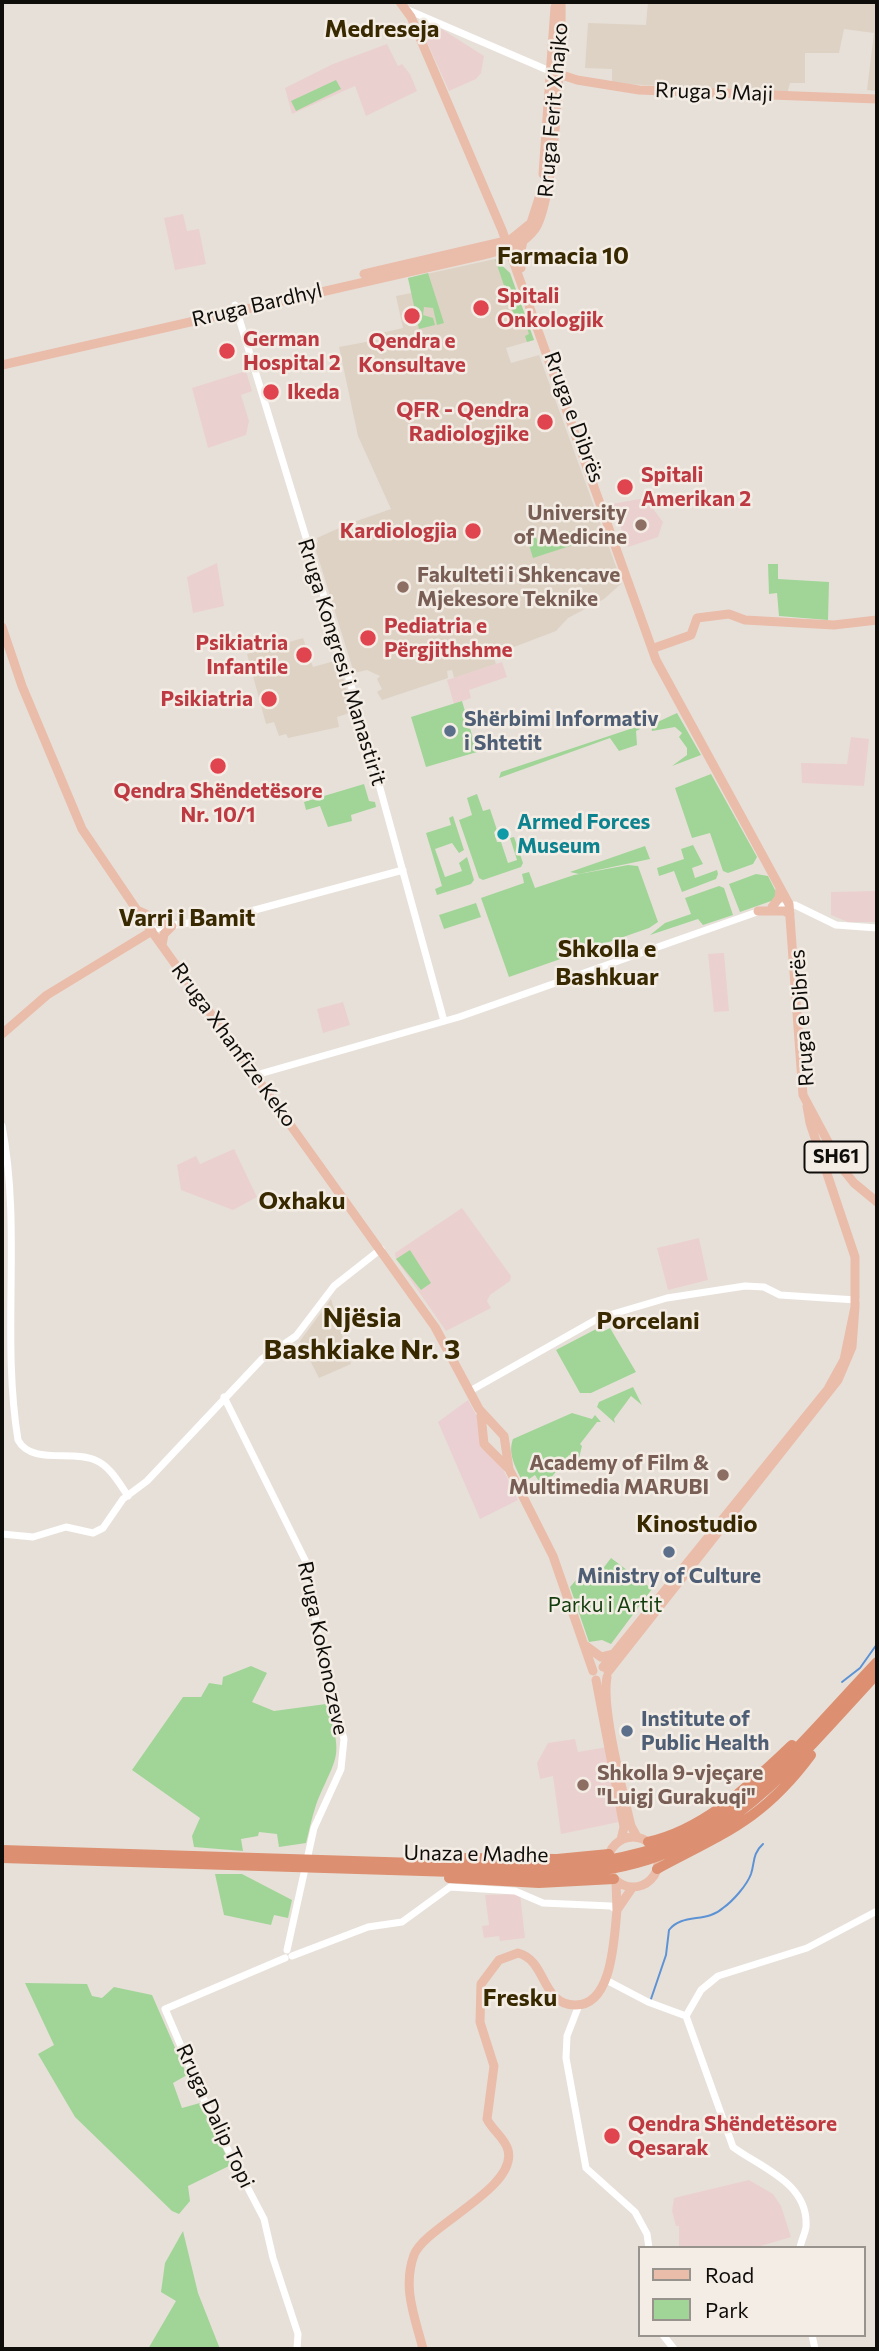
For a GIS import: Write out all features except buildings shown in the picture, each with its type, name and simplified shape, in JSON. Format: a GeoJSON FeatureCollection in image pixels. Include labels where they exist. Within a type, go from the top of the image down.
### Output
{"type":"FeatureCollection","features":[{"type":"Feature","properties":{"kind":"highway","name":"Unaza e Madhe"},"geometry":{"type":"LineString","coordinates":[[2,1858],[338,1865],[404,1872],[576,1874],[629,1866],[667,1854],[706,1836],[747,1809],[785,1774],[877,1662]]}},
{"type":"Feature","properties":{"kind":"highway","name":"Unaza e Madhe"},"geometry":{"type":"LineString","coordinates":[[389,1863],[556,1867],[601,1863],[643,1854],[681,1840],[722,1817],[757,1790],[804,1741],[877,1674]]}},
{"type":"Feature","properties":{"kind":"highway"},"geometry":{"type":"LineString","coordinates":[[648,1842],[670,1836],[718,1810],[838,1709]]}},
{"type":"Feature","properties":{"kind":"highway"},"geometry":{"type":"LineString","coordinates":[[657,1868],[709,1845],[767,1804],[798,1772],[838,1709]]}},
{"type":"Feature","properties":{"kind":"highway","name":"Unaza e Madhe"},"geometry":{"type":"LineString","coordinates":[[2,1850],[268,1863],[304,1869],[338,1865]]}},
{"type":"Feature","properties":{"kind":"highway"},"geometry":{"type":"LineString","coordinates":[[338,1865],[473,1858],[577,1858],[608,1854]]}},
{"type":"Feature","properties":{"kind":"highway"},"geometry":{"type":"LineString","coordinates":[[404,1872],[488,1882],[566,1883],[614,1880]]}},
{"type":"Feature","properties":{"kind":"main road","name":"Rruga e Dibrës"},"geometry":{"type":"LineString","coordinates":[[400,2],[408,10],[507,240],[669,675],[792,904],[807,1102]]}},
{"type":"Feature","properties":{"kind":"main road","name":"Rruga Ferit Xhajko"},"geometry":{"type":"LineString","coordinates":[[555,2],[556,74]]}},
{"type":"Feature","properties":{"kind":"main road","name":"Rruga Ferit Xhajko"},"geometry":{"type":"LineString","coordinates":[[507,240],[523,236],[539,221],[545,204],[561,2]]}},
{"type":"Feature","properties":{"kind":"main road","name":"Rruga 5 Maji"},"geometry":{"type":"LineString","coordinates":[[556,74],[639,90],[877,99]]}},
{"type":"Feature","properties":{"kind":"main road"},"geometry":{"type":"LineString","coordinates":[[507,240],[523,236],[519,271]]}},
{"type":"Feature","properties":{"kind":"main road","name":"Rruga Bardhyl"},"geometry":{"type":"LineString","coordinates":[[2,359],[483,255],[507,240]]}},
{"type":"Feature","properties":{"kind":"main road","name":"Rruga Bardhyl"},"geometry":{"type":"LineString","coordinates":[[2,365],[507,240]]}},
{"type":"Feature","properties":{"kind":"main road"},"geometry":{"type":"LineString","coordinates":[[483,255],[499,256],[519,271]]}},
{"type":"Feature","properties":{"kind":"main road","name":"Rruga e Dibrës"},"geometry":{"type":"LineString","coordinates":[[519,271],[656,660],[780,888],[792,904],[790,914],[801,1083],[807,1102]]}},
{"type":"Feature","properties":{"kind":"main road"},"geometry":{"type":"LineString","coordinates":[[657,647],[691,635],[697,618],[701,615],[729,614],[745,620],[834,625],[877,620]]}},
{"type":"Feature","properties":{"kind":"main road","name":"Rruga Xhanfize Keko"},"geometry":{"type":"LineString","coordinates":[[2,627],[22,686],[78,822],[136,910],[443,1338],[480,1409],[499,1430]]}},
{"type":"Feature","properties":{"kind":"main road"},"geometry":{"type":"LineString","coordinates":[[772,907],[779,898],[780,888]]}},
{"type":"Feature","properties":{"kind":"main road"},"geometry":{"type":"LineString","coordinates":[[136,910],[172,926],[164,934],[162,945]]}},
{"type":"Feature","properties":{"kind":"main road"},"geometry":{"type":"LineString","coordinates":[[758,911],[784,911],[790,914]]}},
{"type":"Feature","properties":{"kind":"main road"},"geometry":{"type":"LineString","coordinates":[[2,1034],[45,996],[152,931]]}},
{"type":"Feature","properties":{"kind":"main road"},"geometry":{"type":"LineString","coordinates":[[601,1672],[838,1380],[852,1346],[856,1303],[855,1257],[810,1123],[807,1102]]}},
{"type":"Feature","properties":{"kind":"main road","name":"SH61"},"geometry":{"type":"LineString","coordinates":[[807,1102],[819,1120],[842,1168],[854,1183],[877,1202]]}},
{"type":"Feature","properties":{"kind":"main road"},"geometry":{"type":"LineString","coordinates":[[423,2349],[410,2299],[411,2266],[416,2250],[422,2242],[480,2196],[500,2174],[508,2159],[508,2148],[487,2119],[494,2066],[480,2022],[481,1983],[499,1960],[511,1953],[522,1953],[535,1964],[556,1998],[579,2005],[597,1995],[606,1980],[617,1913],[614,1880],[607,1866],[608,1854],[621,1840],[624,1827],[598,1690],[601,1672],[833,1381],[849,1343],[856,1303]]}},
{"type":"Feature","properties":{"kind":"main road","name":"Rruga Xhanfize Keko"},"geometry":{"type":"LineString","coordinates":[[480,1409],[484,1438]]}},
{"type":"Feature","properties":{"kind":"main road"},"geometry":{"type":"LineString","coordinates":[[509,1469],[504,1436],[499,1430],[490,1430],[484,1438],[486,1447],[509,1469],[553,1556],[587,1650],[601,1672],[629,1821],[637,1837]]}},
{"type":"Feature","properties":{"kind":"main road"},"geometry":{"type":"LineString","coordinates":[[491,1450],[499,1450],[505,1443]]}},
{"type":"Feature","properties":{"kind":"main road"},"geometry":{"type":"LineString","coordinates":[[587,1650],[601,1657],[615,1654]]}},
{"type":"Feature","properties":{"kind":"main road"},"geometry":{"type":"LineString","coordinates":[[617,1913],[632,1888],[649,1882],[657,1868],[657,1855],[648,1842],[637,1837],[621,1840]]}},
{"type":"Feature","properties":{"kind":"main road"},"geometry":{"type":"LineString","coordinates":[[614,1880],[632,1888]]}},
{"type":"Feature","properties":{"kind":"street"},"geometry":{"type":"LineString","coordinates":[[408,10],[556,74]]}},
{"type":"Feature","properties":{"kind":"street","name":"Rruga Kongresi i Manastirit"},"geometry":{"type":"LineString","coordinates":[[235,307],[358,708],[444,1021]]}},
{"type":"Feature","properties":{"kind":"street"},"geometry":{"type":"LineString","coordinates":[[152,931],[234,915],[403,870]]}},
{"type":"Feature","properties":{"kind":"street"},"geometry":{"type":"LineString","coordinates":[[256,1075],[444,1021],[772,907],[792,904],[836,925],[877,928]]}},
{"type":"Feature","properties":{"kind":"street"},"geometry":{"type":"LineString","coordinates":[[2,1126],[10,1187],[10,1380],[18,1440],[23,1447],[33,1452],[94,1460],[111,1473],[128,1496]]}},
{"type":"Feature","properties":{"kind":"street"},"geometry":{"type":"LineString","coordinates":[[2,1534],[33,1538],[70,1527],[96,1532],[265,1356],[296,1336],[334,1286],[381,1250]]}},
{"type":"Feature","properties":{"kind":"street"},"geometry":{"type":"LineString","coordinates":[[470,1391],[599,1318],[659,1300],[745,1286],[764,1287],[780,1294],[856,1303]]}},
{"type":"Feature","properties":{"kind":"street","name":"Rruga Kokonozeve"},"geometry":{"type":"LineString","coordinates":[[224,1397],[307,1566],[324,1671],[344,1739],[341,1769],[317,1819],[304,1869],[288,1955]]}},
{"type":"Feature","properties":{"kind":"street","name":"Rruga Dalip Topi"},"geometry":{"type":"LineString","coordinates":[[297,2349],[298,2334],[273,2258],[264,2219],[214,2123],[165,2009],[288,1955],[368,1927],[402,1922],[450,1887],[515,1891],[543,1903],[611,1906],[617,1913]]}},
{"type":"Feature","properties":{"kind":"street"},"geometry":{"type":"LineString","coordinates":[[801,2246],[806,2227],[804,2208],[797,2195],[761,2163],[733,2147],[686,2016],[701,1990],[718,1976],[807,1948],[877,1911]]}},
{"type":"Feature","properties":{"kind":"street"},"geometry":{"type":"LineString","coordinates":[[606,1980],[651,2003],[686,2016]]}},
{"type":"Feature","properties":{"kind":"street"},"geometry":{"type":"LineString","coordinates":[[579,2005],[567,2036],[566,2058],[586,2168],[635,2212],[647,2234],[649,2246]]}},
{"type":"Feature","properties":{"kind":"shaded area"},"geometry":{"type":"Polygon","coordinates":[[[648,2],[877,2],[877,91],[867,90],[874,33],[844,29],[839,53],[805,53],[805,83],[790,83],[787,94],[612,83],[612,69],[585,68],[588,23],[646,25],[648,2]]]}},
{"type":"Feature","properties":{"kind":"shaded area"},"geometry":{"type":"Polygon","coordinates":[[[440,28],[484,56],[481,73],[476,79],[449,91],[426,40],[440,28]]]}},
{"type":"Feature","properties":{"kind":"shaded area"},"geometry":{"type":"Polygon","coordinates":[[[387,44],[398,66],[402,64],[410,74],[417,91],[366,116],[355,86],[292,114],[285,88],[333,64],[387,44]]]}},
{"type":"Feature","properties":{"kind":"shaded area"},"geometry":{"type":"Polygon","coordinates":[[[183,214],[187,231],[199,229],[206,264],[175,270],[164,218],[183,214]]]}},
{"type":"Feature","properties":{"kind":"shaded area"},"geometry":{"type":"Polygon","coordinates":[[[495,259],[510,273],[534,340],[506,348],[511,363],[539,355],[622,583],[604,599],[568,618],[556,631],[493,655],[496,664],[454,678],[452,670],[447,671],[448,678],[382,700],[377,692],[382,689],[377,679],[380,676],[367,670],[354,673],[314,544],[318,542],[317,538],[391,509],[358,436],[339,347],[382,339],[381,333],[403,328],[396,296],[412,293],[408,278],[495,259]]]}},
{"type":"Feature","properties":{"kind":"shaded area"},"geometry":{"type":"Polygon","coordinates":[[[246,371],[252,391],[241,395],[249,421],[246,435],[208,448],[192,388],[246,371]]]}},
{"type":"Feature","properties":{"kind":"shaded area","name":"University of Medicine"},"geometry":{"type":"Polygon","coordinates":[[[645,498],[663,522],[658,537],[628,547],[612,504],[645,498]]]}},
{"type":"Feature","properties":{"kind":"shaded area"},"geometry":{"type":"Polygon","coordinates":[[[217,563],[224,606],[193,613],[187,577],[217,563]]]}},
{"type":"Feature","properties":{"kind":"shaded area"},"geometry":{"type":"Polygon","coordinates":[[[303,638],[313,667],[338,660],[353,712],[337,717],[339,727],[288,738],[286,734],[279,736],[274,722],[266,724],[247,654],[303,638]]]}},
{"type":"Feature","properties":{"kind":"shaded area"},"geometry":{"type":"Polygon","coordinates":[[[502,662],[507,677],[469,690],[471,698],[454,704],[447,680],[502,662]]]}},
{"type":"Feature","properties":{"kind":"shaded area"},"geometry":{"type":"Polygon","coordinates":[[[851,737],[869,739],[864,786],[802,783],[801,763],[847,764],[851,737]]]}},
{"type":"Feature","properties":{"kind":"shaded area"},"geometry":{"type":"Polygon","coordinates":[[[875,891],[877,922],[848,922],[831,915],[831,892],[875,891]]]}},
{"type":"Feature","properties":{"kind":"shaded area"},"geometry":{"type":"Polygon","coordinates":[[[724,953],[729,1011],[714,1012],[708,954],[724,953]]]}},
{"type":"Feature","properties":{"kind":"shaded area"},"geometry":{"type":"Polygon","coordinates":[[[343,1002],[350,1025],[323,1033],[317,1009],[343,1002]]]}},
{"type":"Feature","properties":{"kind":"shaded area"},"geometry":{"type":"Polygon","coordinates":[[[234,1149],[257,1197],[233,1210],[181,1190],[177,1165],[196,1156],[200,1164],[234,1149]]]}},
{"type":"Feature","properties":{"kind":"shaded area"},"geometry":{"type":"Polygon","coordinates":[[[462,1208],[511,1276],[510,1281],[490,1295],[487,1301],[491,1308],[446,1331],[396,1259],[395,1253],[462,1208]]]}},
{"type":"Feature","properties":{"kind":"shaded area"},"geometry":{"type":"Polygon","coordinates":[[[699,1238],[708,1280],[668,1290],[657,1248],[699,1238]]]}},
{"type":"Feature","properties":{"kind":"shaded area"},"geometry":{"type":"Polygon","coordinates":[[[331,1299],[351,1364],[319,1378],[300,1341],[331,1299]]]}},
{"type":"Feature","properties":{"kind":"shaded area"},"geometry":{"type":"Polygon","coordinates":[[[468,1400],[479,1420],[480,1447],[499,1461],[518,1500],[480,1519],[438,1422],[468,1400]]]}},
{"type":"Feature","properties":{"kind":"shaded area","name":"Shkolla 9-vjeçare \"Luigj Gurakuqi\""},"geometry":{"type":"Polygon","coordinates":[[[575,1739],[578,1752],[607,1747],[619,1822],[561,1834],[553,1776],[540,1779],[537,1763],[548,1743],[575,1739]]]}},
{"type":"Feature","properties":{"kind":"shaded area"},"geometry":{"type":"Polygon","coordinates":[[[520,1894],[525,1938],[500,1941],[499,1936],[484,1938],[482,1926],[489,1925],[485,1895],[520,1894]]]}},
{"type":"Feature","properties":{"kind":"shaded area"},"geometry":{"type":"Polygon","coordinates":[[[749,2180],[773,2194],[781,2206],[791,2237],[761,2246],[679,2246],[679,2226],[676,2226],[672,2211],[674,2198],[749,2180]]]}},
{"type":"Feature","properties":{"kind":"green space"},"geometry":{"type":"Polygon","coordinates":[[[336,80],[341,89],[296,111],[291,101],[336,80]]]}},
{"type":"Feature","properties":{"kind":"green space"},"geometry":{"type":"Polygon","coordinates":[[[495,259],[510,273],[534,340],[527,342],[525,336],[529,334],[524,319],[515,318],[495,259]]]}},
{"type":"Feature","properties":{"kind":"green space"},"geometry":{"type":"Polygon","coordinates":[[[428,273],[444,323],[437,325],[433,308],[424,307],[423,315],[433,318],[435,325],[419,329],[408,278],[428,273]]]}},
{"type":"Feature","properties":{"kind":"green space"},"geometry":{"type":"Polygon","coordinates":[[[572,531],[570,534],[573,545],[533,558],[526,535],[534,533],[538,542],[572,531]]]}},
{"type":"Feature","properties":{"kind":"green space"},"geometry":{"type":"Polygon","coordinates":[[[768,564],[778,564],[778,579],[829,582],[828,620],[779,616],[777,593],[769,594],[768,564]]]}},
{"type":"Feature","properties":{"kind":"green space"},"geometry":{"type":"Polygon","coordinates":[[[462,701],[477,752],[426,767],[411,717],[462,701]]]}},
{"type":"Feature","properties":{"kind":"green space"},"geometry":{"type":"Polygon","coordinates":[[[677,713],[701,755],[672,766],[687,755],[687,748],[679,737],[682,733],[675,727],[652,731],[651,725],[677,713]]]}},
{"type":"Feature","properties":{"kind":"green space"},"geometry":{"type":"Polygon","coordinates":[[[639,726],[640,729],[636,731],[637,745],[619,751],[610,738],[499,778],[501,772],[639,726]]]}},
{"type":"Feature","properties":{"kind":"green space"},"geometry":{"type":"Polygon","coordinates":[[[711,774],[757,857],[753,864],[728,873],[723,871],[710,833],[692,838],[675,788],[711,774]]]}},
{"type":"Feature","properties":{"kind":"green space"},"geometry":{"type":"Polygon","coordinates":[[[364,784],[369,801],[375,802],[376,807],[351,815],[352,821],[328,827],[320,806],[306,810],[304,802],[364,784]]]}},
{"type":"Feature","properties":{"kind":"green space"},"geometry":{"type":"Polygon","coordinates":[[[477,794],[483,811],[490,809],[497,830],[494,832],[497,842],[501,842],[508,863],[517,860],[510,838],[514,837],[523,863],[521,867],[483,880],[479,878],[459,820],[472,815],[467,798],[477,794]]]}},
{"type":"Feature","properties":{"kind":"green space"},"geometry":{"type":"Polygon","coordinates":[[[453,816],[464,850],[459,853],[452,843],[435,849],[445,877],[462,871],[459,863],[467,857],[474,880],[471,884],[437,895],[435,889],[442,886],[426,833],[451,825],[449,818],[453,816]]]}},
{"type":"Feature","properties":{"kind":"green space"},"geometry":{"type":"Polygon","coordinates":[[[693,845],[703,864],[692,868],[695,878],[717,870],[718,874],[716,879],[682,892],[674,871],[659,876],[657,868],[684,859],[681,849],[693,845]]]}},
{"type":"Feature","properties":{"kind":"green space"},"geometry":{"type":"Polygon","coordinates":[[[645,846],[650,859],[579,874],[570,872],[645,846]]]}},
{"type":"Feature","properties":{"kind":"green space"},"geometry":{"type":"Polygon","coordinates":[[[628,865],[638,866],[658,922],[649,928],[509,977],[481,898],[524,883],[522,874],[529,872],[535,888],[574,875],[628,865]]]}},
{"type":"Feature","properties":{"kind":"green space"},"geometry":{"type":"Polygon","coordinates":[[[756,874],[768,876],[776,892],[774,900],[740,912],[729,884],[756,874]]]}},
{"type":"Feature","properties":{"kind":"green space"},"geometry":{"type":"Polygon","coordinates":[[[719,886],[724,888],[733,915],[703,925],[698,919],[650,935],[665,923],[691,914],[685,898],[719,886]]]}},
{"type":"Feature","properties":{"kind":"green space"},"geometry":{"type":"Polygon","coordinates":[[[476,903],[481,917],[444,929],[439,915],[476,903]]]}},
{"type":"Feature","properties":{"kind":"green space"},"geometry":{"type":"Polygon","coordinates":[[[410,1250],[431,1283],[421,1290],[396,1259],[410,1250]]]}},
{"type":"Feature","properties":{"kind":"green space"},"geometry":{"type":"Polygon","coordinates":[[[602,1326],[604,1331],[610,1328],[636,1372],[591,1393],[580,1393],[556,1350],[602,1326]]]}},
{"type":"Feature","properties":{"kind":"green space"},"geometry":{"type":"Polygon","coordinates":[[[633,1387],[642,1405],[631,1396],[614,1419],[615,1423],[597,1407],[599,1402],[633,1387]]]}},
{"type":"Feature","properties":{"kind":"green space"},"geometry":{"type":"Polygon","coordinates":[[[572,1413],[592,1419],[595,1415],[601,1422],[597,1422],[580,1444],[582,1446],[579,1458],[569,1455],[543,1488],[535,1475],[523,1483],[512,1456],[513,1439],[572,1413]]]}},
{"type":"Feature","properties":{"kind":"green space","name":"Parku i Artit"},"geometry":{"type":"Polygon","coordinates":[[[611,1558],[652,1589],[611,1644],[602,1640],[589,1642],[570,1587],[583,1572],[595,1579],[611,1558]]]}},
{"type":"Feature","properties":{"kind":"green space"},"geometry":{"type":"Polygon","coordinates":[[[251,1666],[267,1673],[252,1702],[274,1711],[326,1704],[335,1736],[336,1757],[316,1805],[306,1843],[279,1847],[277,1834],[259,1832],[258,1836],[241,1839],[243,1851],[194,1847],[192,1836],[200,1818],[132,1770],[183,1697],[201,1697],[209,1683],[222,1685],[223,1677],[251,1666]]]}},
{"type":"Feature","properties":{"kind":"green space"},"geometry":{"type":"Polygon","coordinates":[[[215,1874],[242,1874],[292,1900],[288,1918],[274,1915],[271,1925],[224,1915],[215,1874]]]}},
{"type":"Feature","properties":{"kind":"green space"},"geometry":{"type":"Polygon","coordinates":[[[25,1983],[87,1984],[92,1996],[102,1998],[114,1987],[152,1995],[187,2075],[173,2083],[182,2108],[200,2103],[231,2165],[188,2186],[190,2201],[179,2214],[172,2211],[75,2117],[38,2054],[54,2045],[25,1983]]]}},
{"type":"Feature","properties":{"kind":"green space"},"geometry":{"type":"Polygon","coordinates":[[[183,2231],[198,2293],[220,2349],[148,2349],[176,2301],[161,2292],[165,2263],[183,2231]]]}},
{"type":"Feature","properties":{"kind":"waterway"},"geometry":{"type":"LineString","coordinates":[[842,1682],[860,1668],[877,1644]]}},
{"type":"Feature","properties":{"kind":"waterway"},"geometry":{"type":"LineString","coordinates":[[651,1999],[666,1955],[669,1930],[681,1922],[717,1913],[731,1901],[749,1878],[755,1855],[763,1844]]}},
{"type":"Feature","properties":{"kind":"place","name":"Spitali Onkologjik"},"geometry":{"type":"Point","coordinates":[481,308]}},
{"type":"Feature","properties":{"kind":"place","name":"Qendra e Konsultave"},"geometry":{"type":"Point","coordinates":[412,316]}},
{"type":"Feature","properties":{"kind":"place","name":"German Hospital 2"},"geometry":{"type":"Point","coordinates":[227,351]}},
{"type":"Feature","properties":{"kind":"place","name":"Ikeda"},"geometry":{"type":"Point","coordinates":[271,392]}},
{"type":"Feature","properties":{"kind":"place","name":"QFR - Qendra Radiologjike"},"geometry":{"type":"Point","coordinates":[545,422]}},
{"type":"Feature","properties":{"kind":"place","name":"Spitali Amerikan 2"},"geometry":{"type":"Point","coordinates":[625,487]}},
{"type":"Feature","properties":{"kind":"place","name":"University of Medicine"},"geometry":{"type":"Point","coordinates":[641,525]}},
{"type":"Feature","properties":{"kind":"place","name":"Kardiologjia"},"geometry":{"type":"Point","coordinates":[473,531]}},
{"type":"Feature","properties":{"kind":"place","name":"Fakulteti i Shkencave Mjekesore Teknike"},"geometry":{"type":"Point","coordinates":[403,587]}},
{"type":"Feature","properties":{"kind":"place","name":"Pediatria e Përgjithshme"},"geometry":{"type":"Point","coordinates":[368,638]}},
{"type":"Feature","properties":{"kind":"place","name":"Psikiatria Infantile"},"geometry":{"type":"Point","coordinates":[304,655]}},
{"type":"Feature","properties":{"kind":"place","name":"Psikiatria"},"geometry":{"type":"Point","coordinates":[269,699]}},
{"type":"Feature","properties":{"kind":"place","name":"Shërbimi Informativ i Shtetit"},"geometry":{"type":"Point","coordinates":[450,731]}},
{"type":"Feature","properties":{"kind":"place","name":"Qendra Shëndetësore Nr. 10/1"},"geometry":{"type":"Point","coordinates":[218,766]}},
{"type":"Feature","properties":{"kind":"place","name":"Armed Forces Museum"},"geometry":{"type":"Point","coordinates":[503,834]}},
{"type":"Feature","properties":{"kind":"place","name":"Academy of Film & Multimedia MARUBI"},"geometry":{"type":"Point","coordinates":[723,1475]}},
{"type":"Feature","properties":{"kind":"place","name":"Ministry of Culture"},"geometry":{"type":"Point","coordinates":[669,1552]}},
{"type":"Feature","properties":{"kind":"place","name":"Institute of Public Health"},"geometry":{"type":"Point","coordinates":[627,1731]}},
{"type":"Feature","properties":{"kind":"place","name":"Shkolla 9-vjeçare \"Luigj Gurakuqi\""},"geometry":{"type":"Point","coordinates":[583,1785]}},
{"type":"Feature","properties":{"kind":"place","name":"Qendra Shëndetësore Qesarak"},"geometry":{"type":"Point","coordinates":[612,2136]}},
{"type":"Feature","properties":{"kind":"district","name":"Medreseja"},"geometry":{"type":"Point","coordinates":[382,29]}},
{"type":"Feature","properties":{"kind":"district","name":"Farmacia 10"},"geometry":{"type":"Point","coordinates":[563,256]}},
{"type":"Feature","properties":{"kind":"district","name":"Varri i Bamit"},"geometry":{"type":"Point","coordinates":[187,918]}},
{"type":"Feature","properties":{"kind":"district","name":"Shkolla e Bashkuar"},"geometry":{"type":"Point","coordinates":[607,963]}},
{"type":"Feature","properties":{"kind":"district","name":"Oxhaku"},"geometry":{"type":"Point","coordinates":[302,1201]}},
{"type":"Feature","properties":{"kind":"district","name":"Porcelani"},"geometry":{"type":"Point","coordinates":[648,1321]}},
{"type":"Feature","properties":{"kind":"district","name":"Njësia Bashkiake Nr. 3"},"geometry":{"type":"Point","coordinates":[362,1334]}},
{"type":"Feature","properties":{"kind":"district","name":"Kinostudio"},"geometry":{"type":"Point","coordinates":[697,1524]}},
{"type":"Feature","properties":{"kind":"district","name":"Fresku"},"geometry":{"type":"Point","coordinates":[520,1998]}}]}
